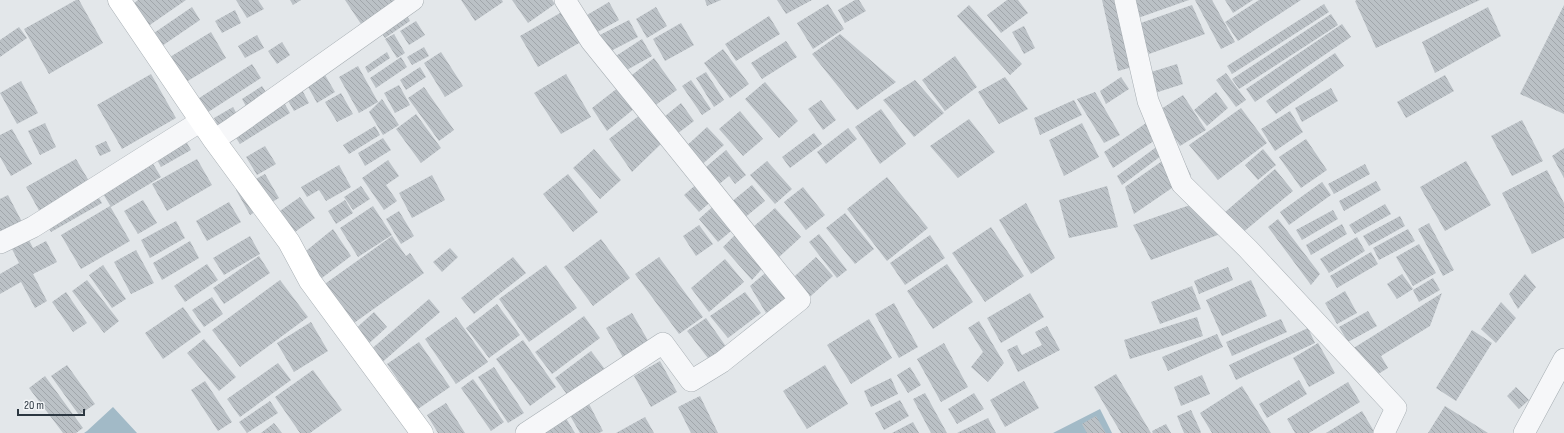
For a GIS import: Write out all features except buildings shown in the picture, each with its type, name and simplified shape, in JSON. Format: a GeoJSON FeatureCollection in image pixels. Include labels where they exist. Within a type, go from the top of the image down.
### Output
{"type":"FeatureCollection","features":[{"type":"Feature","properties":{"kind":"street"},"geometry":{"type":"LineString","coordinates":[[119,0],[214,140],[289,242],[310,281],[422,433]]}},
{"type":"Feature","properties":{"kind":"street"},"geometry":{"type":"LineString","coordinates":[[214,140],[231,130],[413,0]]}},
{"type":"Feature","properties":{"kind":"street"},"geometry":{"type":"LineString","coordinates":[[526,433],[663,343],[691,381],[722,362],[800,300],[596,47],[565,0]]}},
{"type":"Feature","properties":{"kind":"street"},"geometry":{"type":"LineString","coordinates":[[1125,0],[1148,101],[1182,184],[1248,249],[1396,408],[1384,433]]}},
{"type":"Feature","properties":{"kind":"street"},"geometry":{"type":"LineString","coordinates":[[0,243],[33,228],[201,121]]}},
{"type":"Feature","properties":{"kind":"street"},"geometry":{"type":"LineString","coordinates":[[1524,433],[1564,358]]}},
{"type":"Feature","properties":{"kind":"water"},"geometry":{"type":"Polygon","coordinates":[[[113,407],[137,433],[84,433],[87,431],[113,407]]]}},
{"type":"Feature","properties":{"kind":"water"},"geometry":{"type":"Polygon","coordinates":[[[1100,409],[1112,433],[1053,433],[1100,409]]]}}]}
